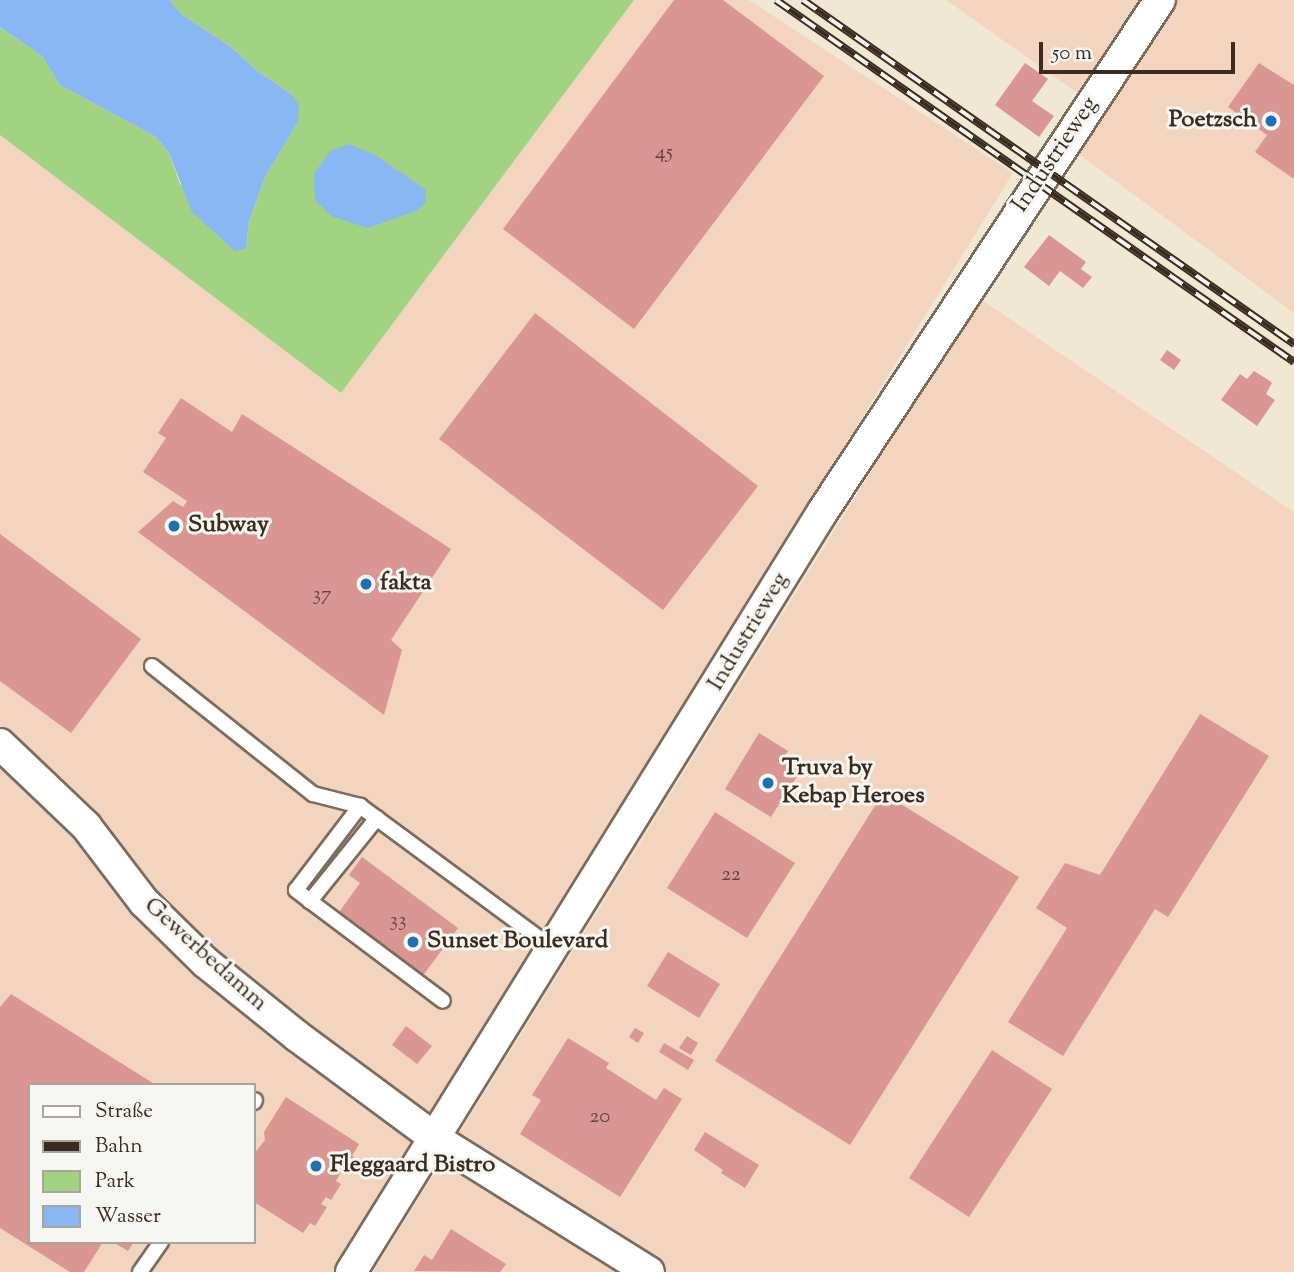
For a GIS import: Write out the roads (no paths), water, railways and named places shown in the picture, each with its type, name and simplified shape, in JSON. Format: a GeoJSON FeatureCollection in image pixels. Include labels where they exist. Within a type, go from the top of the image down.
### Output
{"type":"FeatureCollection","features":[{"type":"Feature","properties":{"kind":"street","name":"Industrieweg"},"geometry":{"type":"LineString","coordinates":[[351,1272],[823,512],[1160,0]]}},
{"type":"Feature","properties":{"kind":"street","name":"Gewerbedamm"},"geometry":{"type":"LineString","coordinates":[[0,744],[86,826],[144,902],[205,962],[297,1036],[436,1139],[649,1272]]}},
{"type":"Feature","properties":{"kind":"lane"},"geometry":{"type":"LineString","coordinates":[[152,666],[313,794],[360,806],[554,949]]}},
{"type":"Feature","properties":{"kind":"lane"},"geometry":{"type":"LineString","coordinates":[[360,806],[296,890],[443,1001]]}},
{"type":"Feature","properties":{"kind":"lane"},"geometry":{"type":"LineString","coordinates":[[310,901],[377,818]]}},
{"type":"Feature","properties":{"kind":"lane"},"geometry":{"type":"LineString","coordinates":[[140,1272],[160,1244]]}},
{"type":"Feature","properties":{"kind":"water"},"geometry":{"type":"Polygon","coordinates":[[[0,0],[170,0],[181,14],[231,47],[256,70],[290,93],[299,105],[298,122],[265,177],[249,221],[246,248],[235,251],[192,212],[169,153],[156,137],[60,85],[42,56],[0,27],[0,0]]]}},
{"type":"Feature","properties":{"kind":"water"},"geometry":{"type":"Polygon","coordinates":[[[349,144],[377,156],[425,189],[426,202],[416,211],[368,228],[331,216],[315,200],[314,174],[330,151],[349,144]]]}},
{"type":"Feature","properties":{"kind":"railway"},"geometry":{"type":"LineString","coordinates":[[776,0],[1294,362]]}},
{"type":"Feature","properties":{"kind":"railway"},"geometry":{"type":"LineString","coordinates":[[803,0],[1294,344]]}},
{"type":"Feature","properties":{"kind":"place","name":"Poetzsch"},"geometry":{"type":"Point","coordinates":[1271,121]}},
{"type":"Feature","properties":{"kind":"place","name":"Subway"},"geometry":{"type":"Point","coordinates":[174,526]}},
{"type":"Feature","properties":{"kind":"place","name":"fakta"},"geometry":{"type":"Point","coordinates":[366,584]}},
{"type":"Feature","properties":{"kind":"place","name":"Truva by Kebap Heroes"},"geometry":{"type":"Point","coordinates":[768,783]}},
{"type":"Feature","properties":{"kind":"place","name":"Sunset Boulevard"},"geometry":{"type":"Point","coordinates":[413,942]}},
{"type":"Feature","properties":{"kind":"place","name":"Fleggaard Bistro"},"geometry":{"type":"Point","coordinates":[316,1166]}}]}
